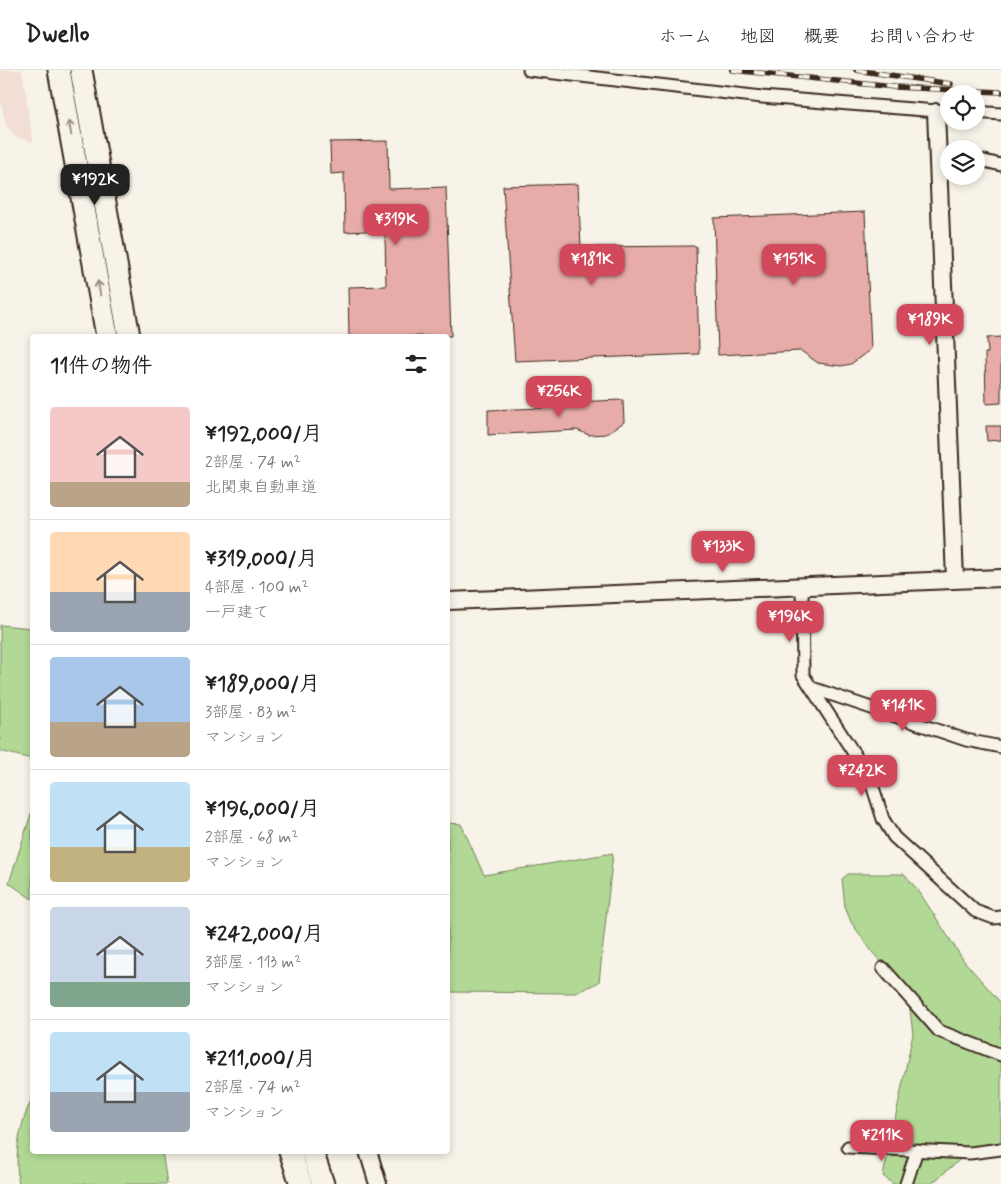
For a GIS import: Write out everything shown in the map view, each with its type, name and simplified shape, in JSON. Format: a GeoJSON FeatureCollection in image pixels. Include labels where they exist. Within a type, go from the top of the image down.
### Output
{"type":"FeatureCollection","features":[{"type":"Feature","properties":{"kind":"highway"},"geometry":{"type":"LineString","coordinates":[[59,70],[108,334]]}},
{"type":"Feature","properties":{"kind":"highway"},"geometry":{"type":"LineString","coordinates":[[81,70],[129,334]]}},
{"type":"Feature","properties":{"kind":"highway"},"geometry":{"type":"LineString","coordinates":[[291,1154],[301,1184]]}},
{"type":"Feature","properties":{"kind":"highway"},"geometry":{"type":"LineString","coordinates":[[313,1154],[323,1184]]}},
{"type":"Feature","properties":{"kind":"street"},"geometry":{"type":"LineString","coordinates":[[86,70],[135,334]]}},
{"type":"Feature","properties":{"kind":"street"},"geometry":{"type":"LineString","coordinates":[[529,70],[762,97],[906,107],[940,112]]}},
{"type":"Feature","properties":{"kind":"street"},"geometry":{"type":"LineString","coordinates":[[985,113],[1001,114]]}},
{"type":"Feature","properties":{"kind":"street"},"geometry":{"type":"LineString","coordinates":[[985,161],[1001,165]]}},
{"type":"Feature","properties":{"kind":"street"},"geometry":{"type":"LineString","coordinates":[[945,185],[955,579]]}},
{"type":"Feature","properties":{"kind":"street"},"geometry":{"type":"LineString","coordinates":[[450,601],[1001,578]]}},
{"type":"Feature","properties":{"kind":"street"},"geometry":{"type":"LineString","coordinates":[[802,586],[803,676],[870,778],[883,819],[894,838],[975,911],[994,918],[1001,917]]}},
{"type":"Feature","properties":{"kind":"street"},"geometry":{"type":"LineString","coordinates":[[812,688],[966,740],[1001,747]]}},
{"type":"Feature","properties":{"kind":"street"},"geometry":{"type":"LineString","coordinates":[[884,968],[939,1031],[1001,1055]]}},
{"type":"Feature","properties":{"kind":"street"},"geometry":{"type":"LineString","coordinates":[[848,1147],[970,1153],[1001,1149]]}},
{"type":"Feature","properties":{"kind":"street"},"geometry":{"type":"LineString","coordinates":[[906,1184],[917,1150]]}},
{"type":"Feature","properties":{"kind":"street"},"geometry":{"type":"LineString","coordinates":[[369,1154],[378,1184]]}},
{"type":"Feature","properties":{"kind":"shaded area"},"geometry":{"type":"Polygon","coordinates":[[[0,70],[22,70],[33,142],[15,137],[6,125],[0,99],[0,70]]]}},
{"type":"Feature","properties":{"kind":"green space"},"geometry":{"type":"Polygon","coordinates":[[[0,625],[30,628],[30,758],[0,751],[0,625]]]}},
{"type":"Feature","properties":{"kind":"green space"},"geometry":{"type":"Polygon","coordinates":[[[30,817],[30,898],[9,883],[30,817]]]}},
{"type":"Feature","properties":{"kind":"green space"},"geometry":{"type":"Polygon","coordinates":[[[450,823],[461,824],[484,875],[613,853],[599,982],[576,993],[450,992],[450,823]]]}},
{"type":"Feature","properties":{"kind":"green space"},"geometry":{"type":"Polygon","coordinates":[[[848,874],[904,874],[918,890],[964,961],[1001,1003],[1001,1149],[976,1146],[931,1184],[893,1184],[883,1176],[913,1034],[910,1010],[896,979],[873,953],[851,922],[845,907],[842,879],[848,874]]]}},
{"type":"Feature","properties":{"kind":"green space"},"geometry":{"type":"Polygon","coordinates":[[[30,1104],[30,1154],[162,1154],[167,1184],[19,1184],[17,1152],[21,1130],[30,1104]]]}},
{"type":"Feature","properties":{"kind":"building"},"geometry":{"type":"Polygon","coordinates":[[[388,141],[389,189],[446,187],[451,336],[450,334],[349,334],[348,287],[386,286],[385,230],[345,232],[344,173],[331,174],[330,142],[388,141]]]}},
{"type":"Feature","properties":{"kind":"building"},"geometry":{"type":"Polygon","coordinates":[[[578,184],[581,247],[696,246],[699,354],[515,361],[503,186],[578,184]]]}},
{"type":"Feature","properties":{"kind":"building"},"geometry":{"type":"Polygon","coordinates":[[[865,212],[871,349],[851,364],[841,366],[818,363],[801,351],[718,355],[714,218],[865,212]]]}},
{"type":"Feature","properties":{"kind":"building"},"geometry":{"type":"Polygon","coordinates":[[[1001,337],[1001,403],[986,404],[985,353],[988,353],[987,338],[1001,337]]]}},
{"type":"Feature","properties":{"kind":"building"},"geometry":{"type":"Polygon","coordinates":[[[623,400],[624,422],[606,434],[589,435],[577,430],[488,435],[488,410],[543,408],[543,403],[623,400]]]}},
{"type":"Feature","properties":{"kind":"building"},"geometry":{"type":"Polygon","coordinates":[[[986,426],[1001,426],[1001,440],[987,441],[986,426]]]}},
{"type":"Feature","properties":{"kind":"railway"},"geometry":{"type":"LineString","coordinates":[[732,70],[894,87],[1001,92]]}},
{"type":"Feature","properties":{"kind":"railway"},"geometry":{"type":"LineString","coordinates":[[856,70],[951,84]]}}]}
